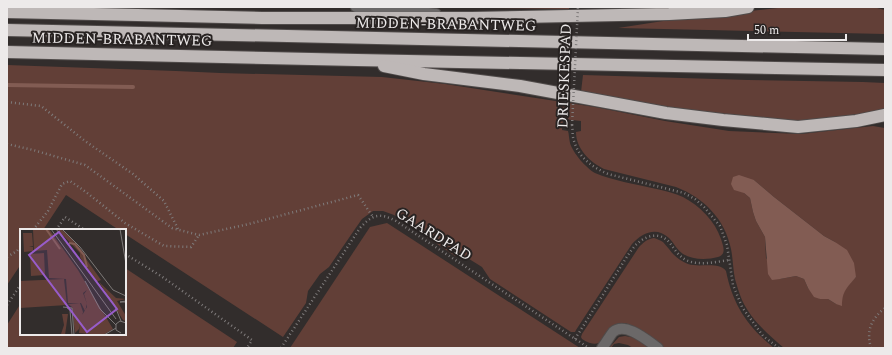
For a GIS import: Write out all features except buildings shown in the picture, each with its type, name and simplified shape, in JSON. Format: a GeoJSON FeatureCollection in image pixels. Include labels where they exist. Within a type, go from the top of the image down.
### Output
{"type":"FeatureCollection","features":[{"type":"Feature","properties":{"kind":"highway"},"geometry":{"type":"LineString","coordinates":[[7,12],[262,18],[472,18],[669,14],[725,11],[748,7]]}},
{"type":"Feature","properties":{"kind":"highway","name":"MIDDEN-BRABANTWEG"},"geometry":{"type":"LineString","coordinates":[[7,30],[885,49]]}},
{"type":"Feature","properties":{"kind":"highway","name":"MIDDEN-BRABANTWEG"},"geometry":{"type":"LineString","coordinates":[[7,52],[885,70]]}},
{"type":"Feature","properties":{"kind":"highway"},"geometry":{"type":"LineString","coordinates":[[357,60],[424,74],[520,86],[666,113],[723,120],[798,127],[856,121],[885,115]]}},
{"type":"Feature","properties":{"kind":"street"},"geometry":{"type":"LineString","coordinates":[[7,8],[19,7]]}},
{"type":"Feature","properties":{"kind":"street"},"geometry":{"type":"LineString","coordinates":[[356,7],[413,11],[472,18]]}},
{"type":"Feature","properties":{"kind":"street"},"geometry":{"type":"LineString","coordinates":[[602,348],[613,332],[622,328],[630,330],[658,348]]}},
{"type":"Feature","properties":{"kind":"path","name":"DRIESKESPAD"},"geometry":{"type":"LineString","coordinates":[[578,7],[572,125],[574,140],[579,152],[587,162],[599,170],[612,175],[684,194],[695,199],[704,207],[720,226],[727,245],[733,285],[742,307],[763,336],[778,348]]}},
{"type":"Feature","properties":{"kind":"path"},"geometry":{"type":"LineString","coordinates":[[7,102],[41,106],[85,141],[133,174],[164,200],[178,230]]}},
{"type":"Feature","properties":{"kind":"path"},"geometry":{"type":"LineString","coordinates":[[7,144],[85,165],[172,228],[199,235],[249,224],[358,195],[372,217]]}},
{"type":"Feature","properties":{"kind":"path"},"geometry":{"type":"LineString","coordinates":[[34,229],[48,211],[62,184],[70,181],[125,223],[164,246],[191,247],[199,235]]}},
{"type":"Feature","properties":{"kind":"path","name":"GAARDPAD"},"geometry":{"type":"LineString","coordinates":[[281,348],[360,228],[372,217],[379,216],[396,221],[589,348]]}},
{"type":"Feature","properties":{"kind":"path"},"geometry":{"type":"LineString","coordinates":[[57,229],[65,217],[83,229]]}},
{"type":"Feature","properties":{"kind":"path"},"geometry":{"type":"LineString","coordinates":[[575,339],[628,255],[637,244],[646,237],[656,235],[662,237],[667,240],[679,256],[687,260],[713,263],[729,260]]}},
{"type":"Feature","properties":{"kind":"path"},"geometry":{"type":"LineString","coordinates":[[7,256],[17,251],[20,247]]}},
{"type":"Feature","properties":{"kind":"path"},"geometry":{"type":"LineString","coordinates":[[126,255],[161,276],[252,340],[247,348]]}},
{"type":"Feature","properties":{"kind":"path"},"geometry":{"type":"LineString","coordinates":[[7,305],[20,286]]}},
{"type":"Feature","properties":{"kind":"path"},"geometry":{"type":"LineString","coordinates":[[871,348],[869,341],[870,328],[874,318],[885,308]]}},
{"type":"Feature","properties":{"kind":"shaded area"},"geometry":{"type":"Polygon","coordinates":[[[410,7],[569,7],[569,9],[410,7]]]}},
{"type":"Feature","properties":{"kind":"shaded area"},"geometry":{"type":"Polygon","coordinates":[[[787,7],[873,7],[885,10],[885,34],[618,28],[676,19],[787,7]]]}},
{"type":"Feature","properties":{"kind":"shaded area"},"geometry":{"type":"Polygon","coordinates":[[[7,65],[382,77],[445,84],[595,107],[665,121],[729,131],[801,134],[873,126],[885,128],[885,348],[784,348],[760,326],[750,314],[742,300],[735,279],[732,253],[728,238],[724,228],[712,211],[696,197],[676,187],[604,169],[594,163],[589,159],[578,144],[576,132],[581,131],[581,121],[563,119],[562,130],[568,131],[572,147],[580,160],[588,168],[602,176],[670,192],[683,197],[701,209],[711,220],[723,244],[723,254],[721,256],[709,259],[700,259],[687,256],[683,254],[664,234],[659,232],[649,232],[645,234],[632,244],[575,332],[571,332],[490,279],[482,267],[466,257],[455,256],[394,215],[383,211],[373,211],[362,219],[329,267],[320,274],[308,291],[306,303],[283,337],[126,235],[126,229],[117,229],[66,195],[44,229],[20,229],[20,266],[7,285],[7,65]],[[754,180],[744,193],[750,198],[756,221],[765,237],[766,258],[780,279],[796,276],[804,279],[808,288],[820,299],[828,299],[836,304],[842,298],[844,290],[856,277],[835,242],[824,236],[754,180]]]}},
{"type":"Feature","properties":{"kind":"shaded area"},"geometry":{"type":"Polygon","coordinates":[[[583,75],[885,83],[885,108],[873,112],[809,121],[749,120],[682,111],[581,92],[583,75]]]}},
{"type":"Feature","properties":{"kind":"shaded area"},"geometry":{"type":"Polygon","coordinates":[[[739,175],[754,180],[824,236],[847,250],[854,263],[856,277],[844,293],[842,306],[828,299],[814,297],[804,279],[796,276],[772,280],[768,274],[765,237],[756,221],[750,198],[744,193],[734,190],[731,184],[733,177],[739,175]]]}},
{"type":"Feature","properties":{"kind":"shaded area"},"geometry":{"type":"Polygon","coordinates":[[[387,223],[580,348],[290,348],[370,227],[387,223]]]}},
{"type":"Feature","properties":{"kind":"shaded area"},"geometry":{"type":"Polygon","coordinates":[[[654,238],[663,242],[675,256],[685,263],[693,265],[714,265],[723,268],[726,271],[737,305],[742,314],[764,340],[774,348],[664,348],[626,323],[615,325],[601,342],[596,344],[582,339],[582,334],[639,247],[649,239],[654,238]]]}},
{"type":"Feature","properties":{"kind":"shaded area"},"geometry":{"type":"Polygon","coordinates":[[[126,269],[237,342],[233,348],[8,348],[7,325],[20,305],[20,335],[126,335],[126,269]]]}},
{"type":"Feature","properties":{"kind":"shaded area"},"geometry":{"type":"Polygon","coordinates":[[[625,336],[636,338],[650,348],[633,348],[619,343],[614,344],[611,348],[609,348],[619,337],[625,336]]]}},
{"type":"Feature","properties":{"kind":"waterway"},"geometry":{"type":"LineString","coordinates":[[7,85],[133,87]]}}]}
